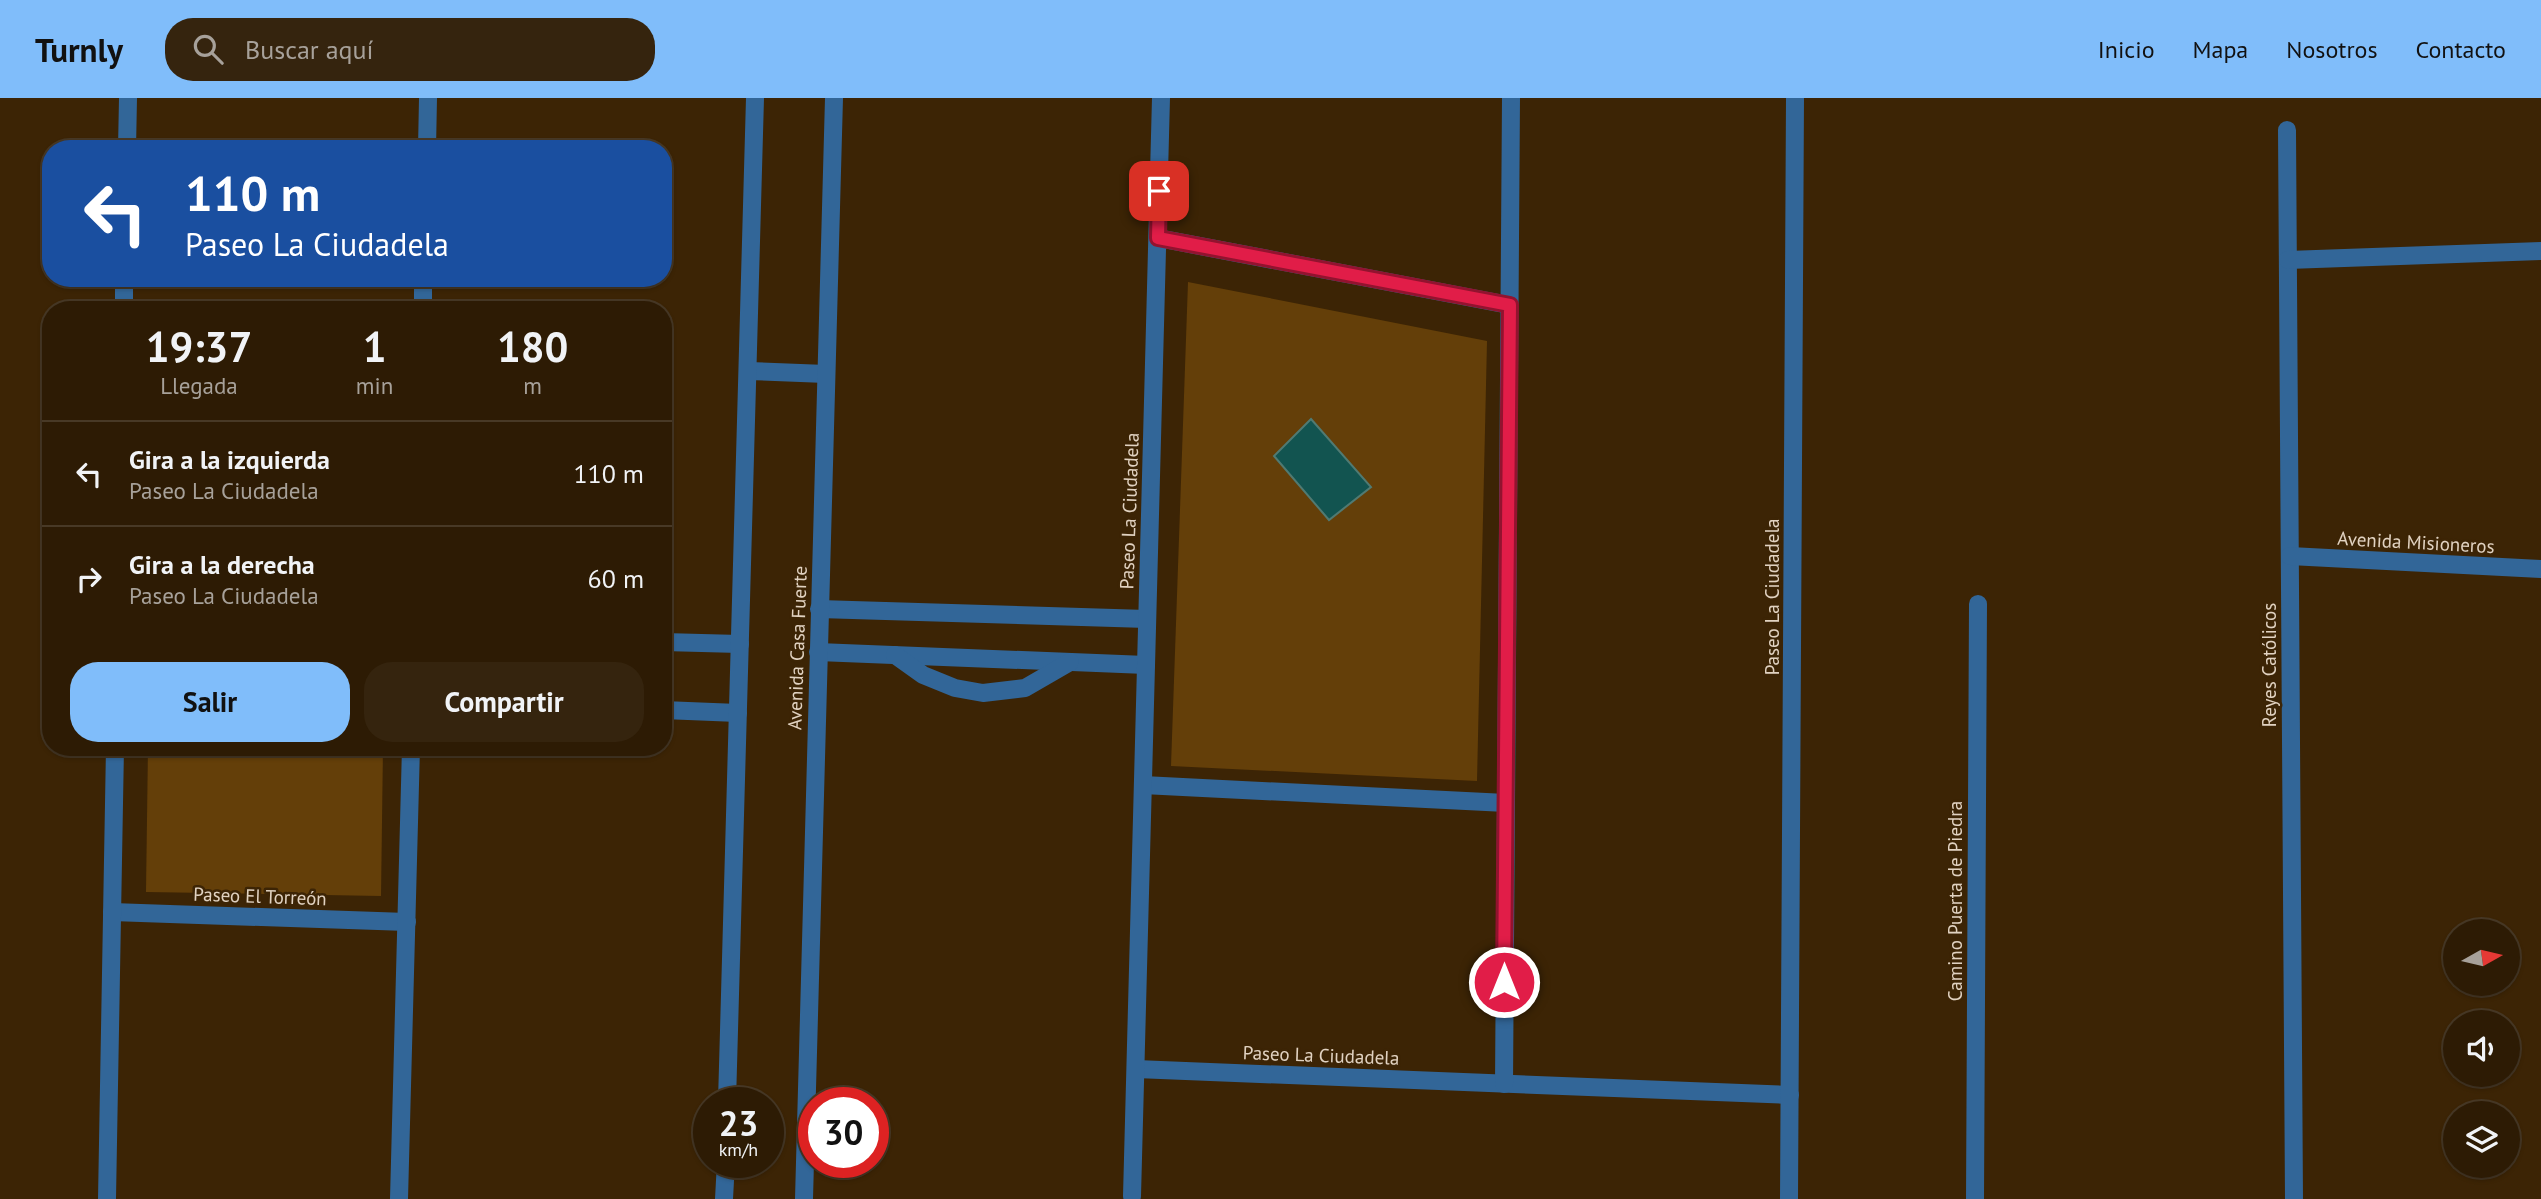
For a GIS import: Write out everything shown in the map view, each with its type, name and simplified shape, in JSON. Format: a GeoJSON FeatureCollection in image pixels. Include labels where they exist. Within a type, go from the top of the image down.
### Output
{"type":"FeatureCollection","features":[{"type":"Feature","properties":{"kind":"street"},"geometry":{"type":"LineString","coordinates":[[127,140],[128,98]]}},
{"type":"Feature","properties":{"kind":"street"},"geometry":{"type":"LineString","coordinates":[[427,140],[428,98]]}},
{"type":"Feature","properties":{"kind":"street"},"geometry":{"type":"LineString","coordinates":[[727,1087],[755,98]]}},
{"type":"Feature","properties":{"kind":"street","name":"Avenida Casa Fuerte"},"geometry":{"type":"LineString","coordinates":[[804,1199],[834,98]]}},
{"type":"Feature","properties":{"kind":"street","name":"Paseo La Ciudadela"},"geometry":{"type":"LineString","coordinates":[[1132,1196],[1161,98]]}},
{"type":"Feature","properties":{"kind":"street"},"geometry":{"type":"LineString","coordinates":[[1504,1084],[1511,98]]}},
{"type":"Feature","properties":{"kind":"street","name":"Paseo La Ciudadela"},"geometry":{"type":"LineString","coordinates":[[1789,1199],[1795,98]]}},
{"type":"Feature","properties":{"kind":"street","name":"Reyes Católicos"},"geometry":{"type":"LineString","coordinates":[[2287,130],[2294,1199]]}},
{"type":"Feature","properties":{"kind":"street"},"geometry":{"type":"LineString","coordinates":[[1158,238],[1510,305]]}},
{"type":"Feature","properties":{"kind":"street"},"geometry":{"type":"LineString","coordinates":[[2288,260],[2541,251]]}},
{"type":"Feature","properties":{"kind":"street"},"geometry":{"type":"LineString","coordinates":[[748,371],[826,374]]}},
{"type":"Feature","properties":{"kind":"street","name":"Avenida Misioneros"},"geometry":{"type":"LineString","coordinates":[[2290,556],[2541,569]]}},
{"type":"Feature","properties":{"kind":"street","name":"Camino Puerta de Piedra"},"geometry":{"type":"LineString","coordinates":[[1975,1199],[1978,604]]}},
{"type":"Feature","properties":{"kind":"street"},"geometry":{"type":"LineString","coordinates":[[819,609],[1147,619]]}},
{"type":"Feature","properties":{"kind":"street"},"geometry":{"type":"LineString","coordinates":[[672,642],[740,644]]}},
{"type":"Feature","properties":{"kind":"street"},"geometry":{"type":"LineString","coordinates":[[818,652],[1146,665]]}},
{"type":"Feature","properties":{"kind":"street"},"geometry":{"type":"LineString","coordinates":[[894,655],[923,675],[956,688],[983,693],[1025,688],[1070,662]]}},
{"type":"Feature","properties":{"kind":"street"},"geometry":{"type":"LineString","coordinates":[[672,710],[738,713]]}},
{"type":"Feature","properties":{"kind":"street"},"geometry":{"type":"LineString","coordinates":[[107,1199],[115,756]]}},
{"type":"Feature","properties":{"kind":"street"},"geometry":{"type":"LineString","coordinates":[[399,1199],[411,756]]}},
{"type":"Feature","properties":{"kind":"street"},"geometry":{"type":"LineString","coordinates":[[1143,785],[1506,803]]}},
{"type":"Feature","properties":{"kind":"street","name":"Paseo El Torreón"},"geometry":{"type":"LineString","coordinates":[[112,912],[407,922]]}},
{"type":"Feature","properties":{"kind":"street","name":"Paseo La Ciudadela"},"geometry":{"type":"LineString","coordinates":[[1136,1069],[1790,1095]]}},
{"type":"Feature","properties":{"kind":"street"},"geometry":{"type":"LineString","coordinates":[[724,1199],[725,1178]]}},
{"type":"Feature","properties":{"kind":"shaded area"},"geometry":{"type":"Polygon","coordinates":[[[1188,282],[1487,341],[1477,781],[1171,766],[1188,282]]]}},
{"type":"Feature","properties":{"kind":"shaded area"},"geometry":{"type":"Polygon","coordinates":[[[148,756],[383,756],[381,896],[146,892],[148,756]]]}},
{"type":"Feature","properties":{"kind":"water"},"geometry":{"type":"Polygon","coordinates":[[[1311,419],[1371,487],[1329,520],[1274,456],[1311,419]]]}},
{"type":"Feature","properties":{"kind":"route"},"geometry":{"type":"LineString","coordinates":[[1159,191],[1158,238],[1510,305],[1504,982]]}}]}
